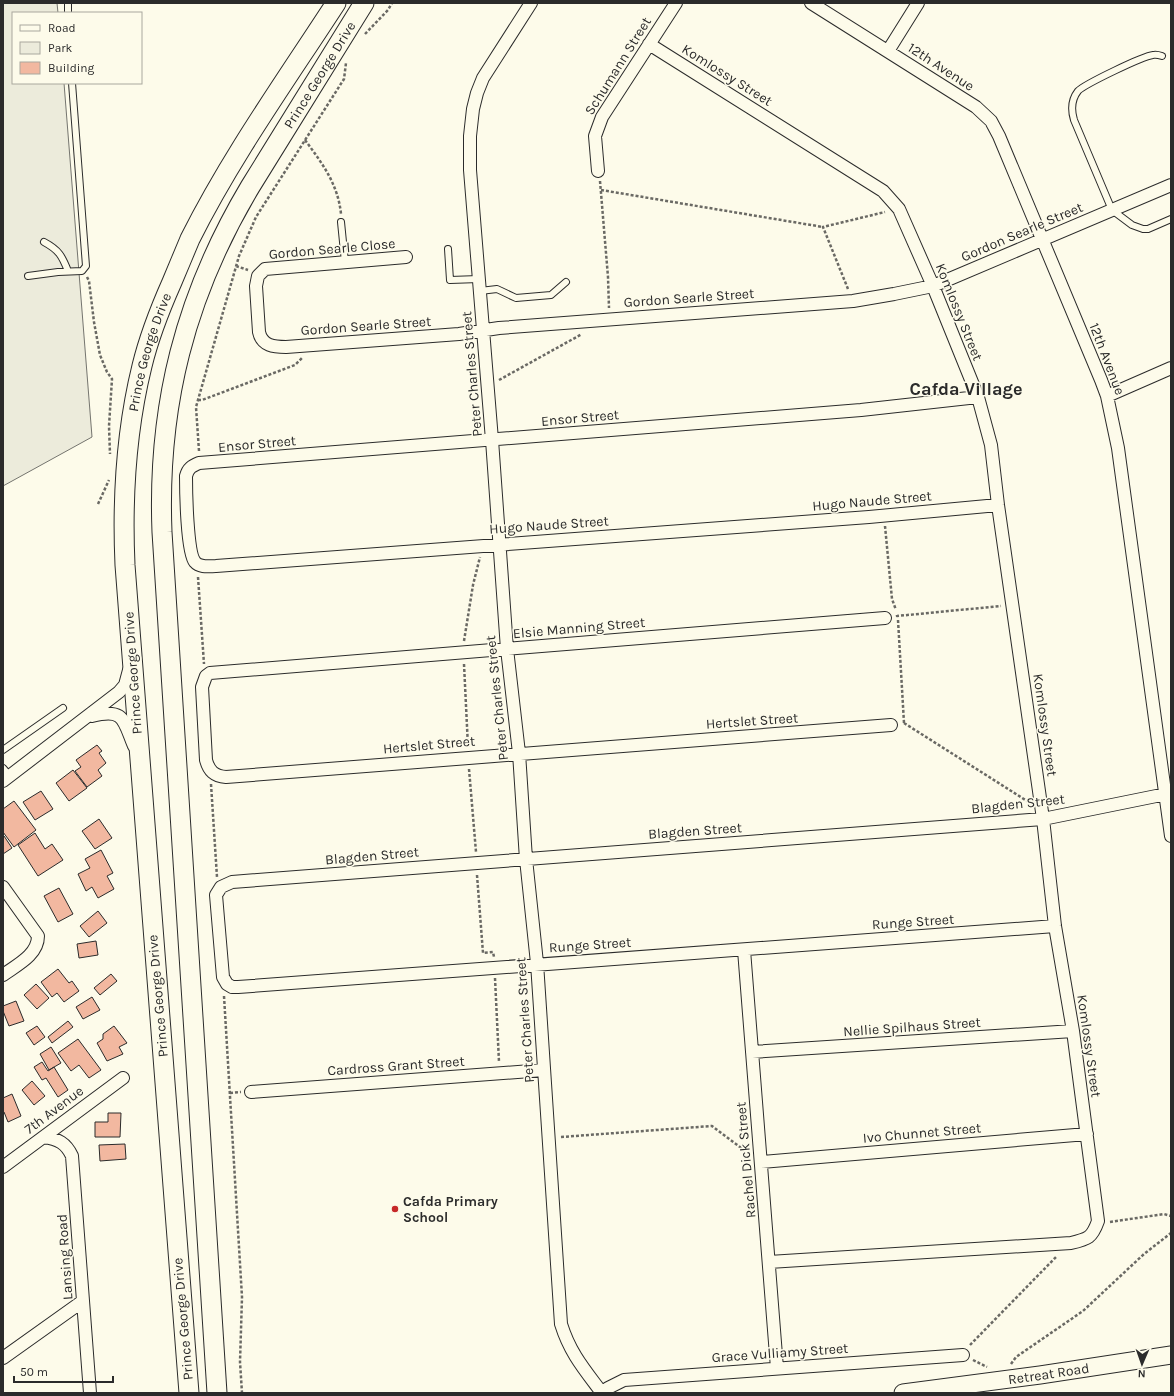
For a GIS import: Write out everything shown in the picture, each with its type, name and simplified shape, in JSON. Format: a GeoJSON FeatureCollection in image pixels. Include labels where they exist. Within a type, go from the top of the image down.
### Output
{"type":"FeatureCollection","features":[{"type":"Feature","properties":{"kind":"main road","name":"Prince George Drive"},"geometry":{"type":"LineString","coordinates":[[189,1393],[125,565],[123,527],[124,490],[130,430],[142,366],[160,311],[190,240],[210,202],[246,143],[336,3]]}},
{"type":"Feature","properties":{"kind":"main road","name":"Prince George Drive"},"geometry":{"type":"LineString","coordinates":[[217,1393],[162,532],[161,493],[164,434],[174,375],[188,322],[215,253],[237,208],[364,3]]}},
{"type":"Feature","properties":{"kind":"main road","name":"Retreat Road"},"geometry":{"type":"LineString","coordinates":[[903,1393],[1040,1375],[1171,1355]]}},
{"type":"Feature","properties":{"kind":"street","name":"Peter Charles Street"},"geometry":{"type":"LineString","coordinates":[[531,3],[483,78],[473,109],[470,136],[470,170],[488,386],[507,649],[519,753],[526,859],[537,963],[561,1324],[571,1350],[579,1364],[602,1393]]}},
{"type":"Feature","properties":{"kind":"street","name":"Schumann Street"},"geometry":{"type":"LineString","coordinates":[[598,171],[595,136],[602,117],[676,3]]}},
{"type":"Feature","properties":{"kind":"street","name":"12th Avenue"},"geometry":{"type":"LineString","coordinates":[[811,3],[976,107],[991,121],[999,136],[1107,396],[1118,448],[1168,793],[1171,836]]}},
{"type":"Feature","properties":{"kind":"street"},"geometry":{"type":"LineString","coordinates":[[888,51],[918,3]]}},
{"type":"Feature","properties":{"kind":"street","name":"Komlossy Street"},"geometry":{"type":"LineString","coordinates":[[649,44],[883,191],[899,209],[933,286],[978,397],[991,445],[998,505],[1043,819],[1055,926],[1073,1031],[1098,1221]]}},
{"type":"Feature","properties":{"kind":"street","name":"Gordon Searle Street"},"geometry":{"type":"LineString","coordinates":[[263,272],[258,276],[256,286],[260,338],[270,346],[276,347],[313,346],[460,334],[499,328],[853,301],[933,286],[1171,185]]}},
{"type":"Feature","properties":{"kind":"street","name":"Gordon Searle Close"},"geometry":{"type":"LineString","coordinates":[[263,272],[265,269],[271,268],[406,257]]}},
{"type":"Feature","properties":{"kind":"street"},"geometry":{"type":"LineString","coordinates":[[1107,396],[1171,368]]}},
{"type":"Feature","properties":{"kind":"street","name":"Ensor Street"},"geometry":{"type":"LineString","coordinates":[[187,471],[191,467],[200,463],[853,410],[978,397]]}},
{"type":"Feature","properties":{"kind":"street","name":"Hugo Naude Street"},"geometry":{"type":"LineString","coordinates":[[187,471],[186,487],[189,535],[193,558],[199,565],[216,566],[884,516],[998,505]]}},
{"type":"Feature","properties":{"kind":"street","name":"Elsie Manning Street"},"geometry":{"type":"LineString","coordinates":[[205,672],[210,673],[885,618]]}},
{"type":"Feature","properties":{"kind":"street"},"geometry":{"type":"LineString","coordinates":[[5,775],[89,716],[119,692],[124,685],[129,672],[132,653]]}},
{"type":"Feature","properties":{"kind":"street","name":"Hertslet Street"},"geometry":{"type":"LineString","coordinates":[[205,672],[202,686],[206,760],[208,768],[213,774],[219,776],[891,725]]}},
{"type":"Feature","properties":{"kind":"street"},"geometry":{"type":"LineString","coordinates":[[89,716],[107,712],[121,718],[127,726],[140,762]]}},
{"type":"Feature","properties":{"kind":"street","name":"Blagden Street"},"geometry":{"type":"LineString","coordinates":[[219,882],[1043,819],[1168,793]]}},
{"type":"Feature","properties":{"kind":"street","name":"Runge Street"},"geometry":{"type":"LineString","coordinates":[[219,882],[216,895],[223,977],[227,984],[232,987],[537,963],[744,950],[1055,926]]}},
{"type":"Feature","properties":{"kind":"street"},"geometry":{"type":"LineString","coordinates":[[3,887],[38,936],[38,942],[33,952],[3,975]]}},
{"type":"Feature","properties":{"kind":"street","name":"Rachel Dick Street"},"geometry":{"type":"LineString","coordinates":[[744,950],[777,1368]]}},
{"type":"Feature","properties":{"kind":"street","name":"Nellie Spilhaus Street"},"geometry":{"type":"LineString","coordinates":[[752,1052],[1073,1031]]}},
{"type":"Feature","properties":{"kind":"street","name":"Cardross Grant Street"},"geometry":{"type":"LineString","coordinates":[[251,1092],[544,1070]]}},
{"type":"Feature","properties":{"kind":"street","name":"7th Avenue"},"geometry":{"type":"LineString","coordinates":[[3,1167],[123,1078]]}},
{"type":"Feature","properties":{"kind":"street","name":"Ivo Chunnet Street"},"geometry":{"type":"LineString","coordinates":[[760,1162],[1087,1134]]}},
{"type":"Feature","properties":{"kind":"street","name":"Lansing Road"},"geometry":{"type":"LineString","coordinates":[[44,1137],[55,1139],[63,1143],[69,1149],[72,1156],[90,1393]]}},
{"type":"Feature","properties":{"kind":"street"},"geometry":{"type":"LineString","coordinates":[[769,1262],[1071,1243],[1090,1236],[1094,1232],[1098,1221]]}},
{"type":"Feature","properties":{"kind":"street"},"geometry":{"type":"LineString","coordinates":[[3,1358],[83,1301]]}},
{"type":"Feature","properties":{"kind":"street","name":"Grace Vulliamy Street"},"geometry":{"type":"LineString","coordinates":[[602,1393],[608,1388],[624,1380],[963,1355]]}},
{"type":"Feature","properties":{"kind":"lane"},"geometry":{"type":"LineString","coordinates":[[1162,56],[1151,55],[1112,72],[1079,90],[1072,103],[1074,120],[1112,210],[1132,225],[1143,229],[1148,229],[1171,219]]}},
{"type":"Feature","properties":{"kind":"lane"},"geometry":{"type":"LineString","coordinates":[[28,276],[84,270],[86,266],[72,84]]}},
{"type":"Feature","properties":{"kind":"lane"},"geometry":{"type":"LineString","coordinates":[[341,222],[345,262]]}},
{"type":"Feature","properties":{"kind":"lane"},"geometry":{"type":"LineString","coordinates":[[44,242],[53,247],[62,256],[68,271]]}},
{"type":"Feature","properties":{"kind":"lane"},"geometry":{"type":"LineString","coordinates":[[448,249],[450,280],[497,289],[516,298],[551,295],[566,282]]}},
{"type":"Feature","properties":{"kind":"lane"},"geometry":{"type":"LineString","coordinates":[[3,750],[63,708]]}},
{"type":"Feature","properties":{"kind":"path"},"geometry":{"type":"LineString","coordinates":[[362,37],[388,10],[392,3]]}},
{"type":"Feature","properties":{"kind":"path"},"geometry":{"type":"LineString","coordinates":[[199,456],[196,407],[239,256],[256,217],[344,79],[346,62]]}},
{"type":"Feature","properties":{"kind":"path"},"geometry":{"type":"LineString","coordinates":[[305,140],[322,164],[334,185],[340,202],[341,222]]}},
{"type":"Feature","properties":{"kind":"path"},"geometry":{"type":"LineString","coordinates":[[598,171],[601,190],[609,320]]}},
{"type":"Feature","properties":{"kind":"path"},"geometry":{"type":"LineString","coordinates":[[601,190],[823,227],[899,209]]}},
{"type":"Feature","properties":{"kind":"path"},"geometry":{"type":"LineString","coordinates":[[823,227],[853,301]]}},
{"type":"Feature","properties":{"kind":"path"},"geometry":{"type":"LineString","coordinates":[[84,270],[89,281],[100,354],[107,372],[112,379],[109,426],[111,456]]}},
{"type":"Feature","properties":{"kind":"path"},"geometry":{"type":"LineString","coordinates":[[488,386],[587,332]]}},
{"type":"Feature","properties":{"kind":"path"},"geometry":{"type":"LineString","coordinates":[[198,400],[202,400],[295,365],[313,346]]}},
{"type":"Feature","properties":{"kind":"path"},"geometry":{"type":"LineString","coordinates":[[98,504],[110,478]]}},
{"type":"Feature","properties":{"kind":"path"},"geometry":{"type":"LineString","coordinates":[[884,516],[892,599],[897,616],[904,723]]}},
{"type":"Feature","properties":{"kind":"path"},"geometry":{"type":"LineString","coordinates":[[482,1075],[500,1062],[493,952],[483,953],[468,757],[463,652],[473,585],[484,545]]}},
{"type":"Feature","properties":{"kind":"path"},"geometry":{"type":"LineString","coordinates":[[197,574],[205,672]]}},
{"type":"Feature","properties":{"kind":"path"},"geometry":{"type":"LineString","coordinates":[[885,618],[1012,605]]}},
{"type":"Feature","properties":{"kind":"path"},"geometry":{"type":"LineString","coordinates":[[891,725],[904,723],[1027,801],[1040,800]]}},
{"type":"Feature","properties":{"kind":"path"},"geometry":{"type":"LineString","coordinates":[[211,782],[219,882]]}},
{"type":"Feature","properties":{"kind":"path"},"geometry":{"type":"LineString","coordinates":[[224,992],[242,1297],[240,1362],[242,1393]]}},
{"type":"Feature","properties":{"kind":"path"},"geometry":{"type":"LineString","coordinates":[[548,1138],[712,1126],[760,1162]]}},
{"type":"Feature","properties":{"kind":"path"},"geometry":{"type":"LineString","coordinates":[[1098,1221],[1110,1222],[1164,1214],[1171,1216]]}},
{"type":"Feature","properties":{"kind":"path"},"geometry":{"type":"LineString","coordinates":[[1010,1365],[1016,1357],[1083,1311],[1144,1254],[1171,1233]]}},
{"type":"Feature","properties":{"kind":"path"},"geometry":{"type":"LineString","coordinates":[[988,1368],[963,1355],[986,1328],[1056,1256],[1071,1243]]}},
{"type":"Feature","properties":{"kind":"green space"},"geometry":{"type":"Polygon","coordinates":[[[3,3],[57,3],[58,12],[12,12],[12,84],[64,84],[92,437],[3,486],[3,3]]]}},
{"type":"Feature","properties":{"kind":"building"},"geometry":{"type":"Polygon","coordinates":[[[97,745],[102,751],[99,753],[106,763],[98,770],[102,776],[87,787],[75,771],[81,767],[76,760],[97,745]]]}},
{"type":"Feature","properties":{"kind":"building"},"geometry":{"type":"Polygon","coordinates":[[[73,770],[87,788],[69,801],[56,783],[73,770]]]}},
{"type":"Feature","properties":{"kind":"building"},"geometry":{"type":"Polygon","coordinates":[[[41,791],[53,809],[35,820],[23,802],[41,791]]]}},
{"type":"Feature","properties":{"kind":"building"},"geometry":{"type":"Polygon","coordinates":[[[14,801],[36,830],[14,847],[3,832],[3,809],[14,801]]]}},
{"type":"Feature","properties":{"kind":"building"},"geometry":{"type":"Polygon","coordinates":[[[99,819],[112,838],[95,849],[82,831],[99,819]]]}},
{"type":"Feature","properties":{"kind":"building"},"geometry":{"type":"Polygon","coordinates":[[[35,833],[45,849],[52,844],[63,860],[38,876],[18,845],[35,833]]]}},
{"type":"Feature","properties":{"kind":"building"},"geometry":{"type":"Polygon","coordinates":[[[4,836],[12,848],[3,854],[3,837],[4,836]]]}},
{"type":"Feature","properties":{"kind":"building"},"geometry":{"type":"Polygon","coordinates":[[[101,850],[113,873],[107,876],[114,889],[98,898],[92,887],[86,891],[78,874],[90,868],[85,859],[101,850]]]}},
{"type":"Feature","properties":{"kind":"building"},"geometry":{"type":"Polygon","coordinates":[[[59,888],[73,914],[58,922],[44,896],[59,888]]]}},
{"type":"Feature","properties":{"kind":"building"},"geometry":{"type":"Polygon","coordinates":[[[98,911],[107,923],[89,937],[80,926],[98,911]]]}},
{"type":"Feature","properties":{"kind":"building"},"geometry":{"type":"Polygon","coordinates":[[[96,941],[98,955],[79,958],[77,944],[96,941]]]}},
{"type":"Feature","properties":{"kind":"building"},"geometry":{"type":"Polygon","coordinates":[[[58,969],[69,983],[72,981],[79,991],[64,1002],[57,993],[52,997],[41,982],[58,969]]]}},
{"type":"Feature","properties":{"kind":"building"},"geometry":{"type":"Polygon","coordinates":[[[111,974],[117,981],[100,995],[94,988],[111,974]]]}},
{"type":"Feature","properties":{"kind":"building"},"geometry":{"type":"Polygon","coordinates":[[[36,984],[49,998],[37,1009],[24,995],[36,984]]]}},
{"type":"Feature","properties":{"kind":"building"},"geometry":{"type":"Polygon","coordinates":[[[92,997],[100,1010],[83,1019],[76,1007],[92,997]]]}},
{"type":"Feature","properties":{"kind":"building"},"geometry":{"type":"Polygon","coordinates":[[[16,1001],[24,1021],[9,1026],[3,1011],[3,1006],[16,1001]]]}},
{"type":"Feature","properties":{"kind":"building"},"geometry":{"type":"Polygon","coordinates":[[[68,1021],[73,1027],[52,1043],[48,1037],[68,1021]]]}},
{"type":"Feature","properties":{"kind":"building"},"geometry":{"type":"Polygon","coordinates":[[[37,1026],[45,1037],[34,1045],[26,1033],[37,1026]]]}},
{"type":"Feature","properties":{"kind":"building"},"geometry":{"type":"Polygon","coordinates":[[[114,1026],[127,1043],[119,1047],[123,1054],[107,1061],[97,1043],[103,1039],[103,1034],[114,1026]]]}},
{"type":"Feature","properties":{"kind":"building"},"geometry":{"type":"Polygon","coordinates":[[[78,1039],[101,1070],[89,1078],[79,1065],[71,1071],[58,1053],[78,1039]]]}},
{"type":"Feature","properties":{"kind":"building"},"geometry":{"type":"Polygon","coordinates":[[[51,1047],[61,1063],[49,1070],[40,1054],[51,1047]]]}},
{"type":"Feature","properties":{"kind":"building"},"geometry":{"type":"Polygon","coordinates":[[[42,1062],[48,1071],[54,1067],[68,1090],[58,1097],[46,1078],[42,1080],[34,1067],[42,1062]]]}},
{"type":"Feature","properties":{"kind":"building"},"geometry":{"type":"Polygon","coordinates":[[[32,1081],[45,1096],[34,1105],[22,1090],[32,1081]]]}},
{"type":"Feature","properties":{"kind":"building"},"geometry":{"type":"Polygon","coordinates":[[[12,1094],[21,1116],[8,1122],[4,1112],[3,1113],[3,1098],[12,1094]]]}},
{"type":"Feature","properties":{"kind":"building"},"geometry":{"type":"Polygon","coordinates":[[[108,1113],[121,1113],[120,1137],[95,1137],[95,1122],[108,1122],[108,1113]]]}},
{"type":"Feature","properties":{"kind":"building"},"geometry":{"type":"Polygon","coordinates":[[[125,1144],[126,1159],[100,1161],[99,1145],[125,1144]]]}},
{"type":"Feature","properties":{"kind":"place","name":"Cafda Primary School"},"geometry":{"type":"Point","coordinates":[395,1209]}},
{"type":"Feature","properties":{"kind":"district","name":"Cafda Village"},"geometry":{"type":"Point","coordinates":[966,389]}}]}
